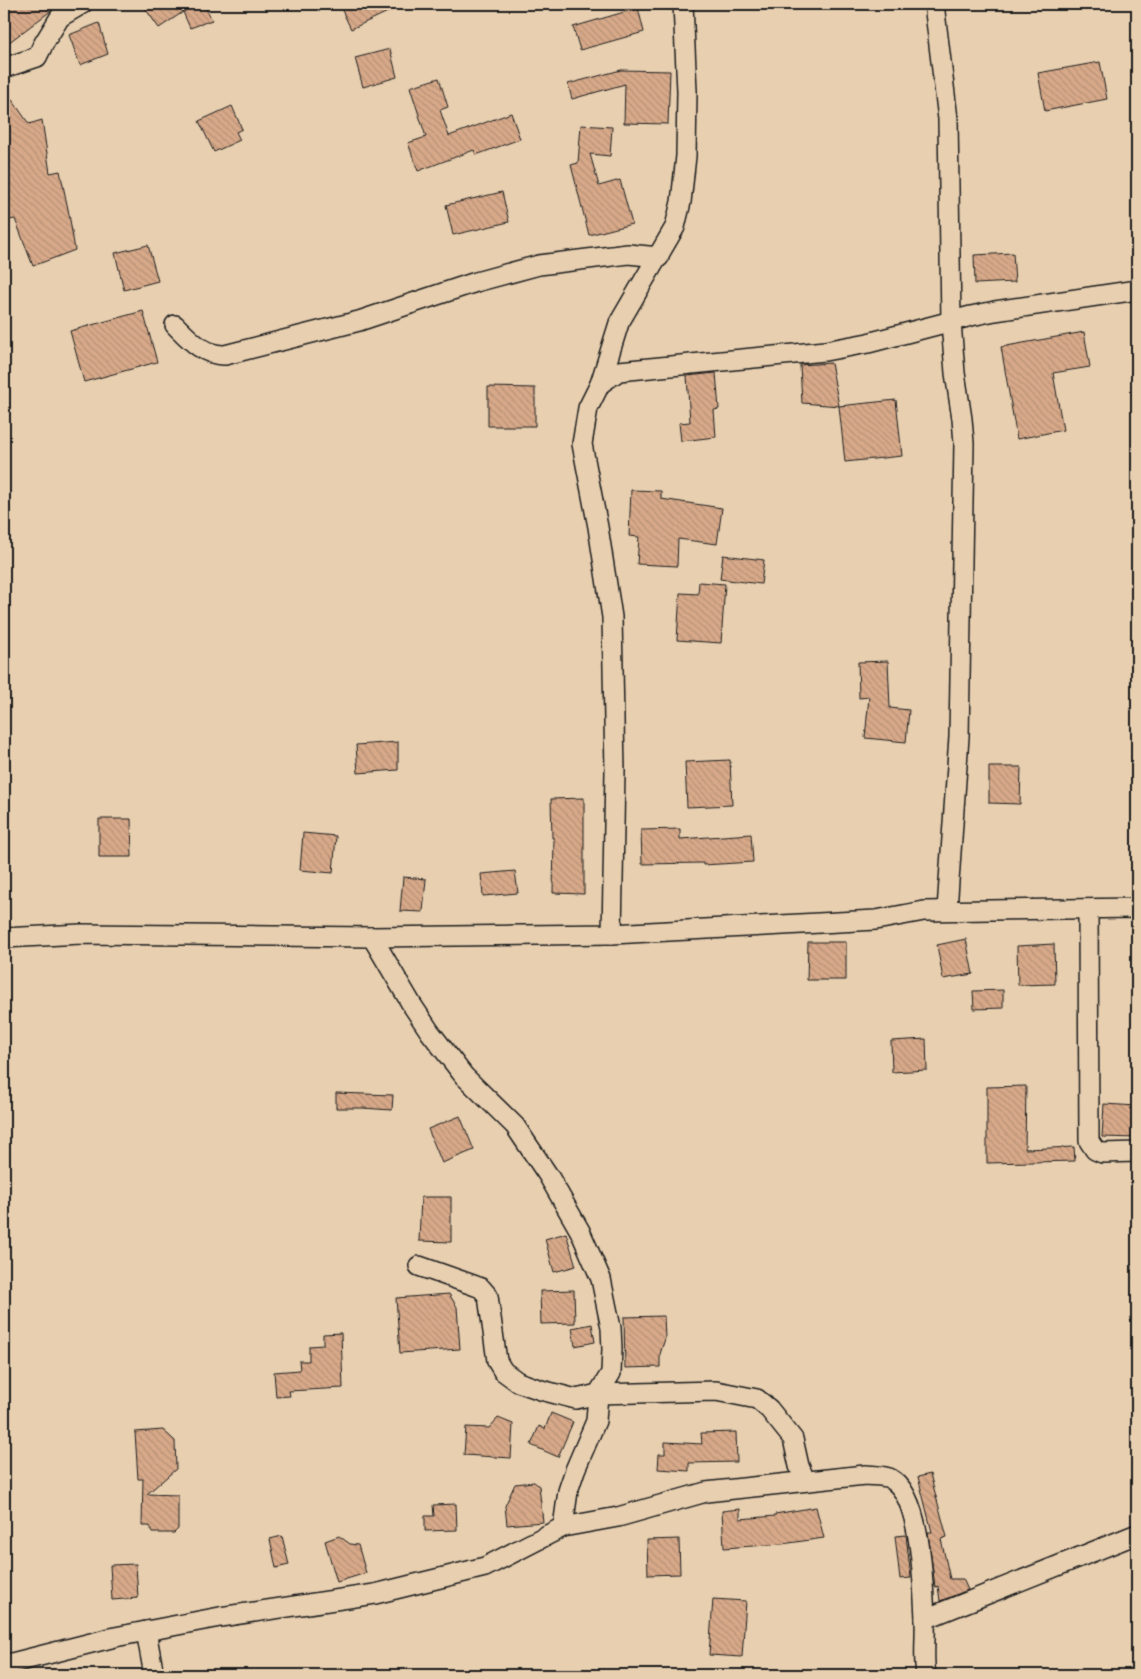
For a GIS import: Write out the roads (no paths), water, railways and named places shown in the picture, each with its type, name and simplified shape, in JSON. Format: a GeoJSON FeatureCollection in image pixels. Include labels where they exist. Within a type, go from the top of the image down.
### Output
{"type":"FeatureCollection","features":[{"type":"Feature","properties":{"kind":"street"},"geometry":{"type":"LineString","coordinates":[[4,68],[37,57],[60,17],[82,4]]}},
{"type":"Feature","properties":{"kind":"street"},"geometry":{"type":"LineString","coordinates":[[612,934],[615,771],[612,617],[598,527],[582,444],[588,408],[600,384],[619,323],[675,227],[681,202],[686,156],[687,50],[683,4]]}},
{"type":"Feature","properties":{"kind":"street"},"geometry":{"type":"LineString","coordinates":[[934,4],[948,118],[951,322],[955,373],[962,419],[964,477],[959,737],[947,910]]}},
{"type":"Feature","properties":{"kind":"street"},"geometry":{"type":"LineString","coordinates":[[175,325],[191,341],[205,350],[216,356],[225,355],[359,321],[476,282],[539,265],[628,254],[659,257]]}},
{"type":"Feature","properties":{"kind":"street"},"geometry":{"type":"LineString","coordinates":[[600,384],[619,371],[825,351],[868,343],[995,311],[1137,290]]}},
{"type":"Feature","properties":{"kind":"street"},"geometry":{"type":"LineString","coordinates":[[4,938],[81,934],[372,937],[612,934],[876,920],[924,911],[1137,908]]}},
{"type":"Feature","properties":{"kind":"street"},"geometry":{"type":"LineString","coordinates":[[1088,909],[1089,1141],[1095,1150],[1102,1153],[1137,1152]]}},
{"type":"Feature","properties":{"kind":"street"},"geometry":{"type":"LineString","coordinates":[[372,937],[412,1006],[430,1032],[464,1076],[515,1126],[548,1175],[580,1231],[601,1279],[611,1328],[611,1373],[598,1394],[596,1421],[568,1491],[562,1527]]}},
{"type":"Feature","properties":{"kind":"street"},"geometry":{"type":"LineString","coordinates":[[419,1266],[481,1288],[488,1296],[497,1361],[504,1371],[518,1382],[576,1399],[598,1394],[716,1391],[757,1399],[770,1409],[793,1439],[805,1480]]}},
{"type":"Feature","properties":{"kind":"street"},"geometry":{"type":"LineString","coordinates":[[4,1665],[115,1637],[220,1617],[375,1594],[485,1567],[562,1527],[618,1517],[706,1492],[865,1475],[890,1478],[900,1486],[907,1496],[911,1508],[919,1543],[925,1619],[924,1665],[926,1675]]}},
{"type":"Feature","properties":{"kind":"street"},"geometry":{"type":"LineString","coordinates":[[925,1619],[1137,1534]]}},
{"type":"Feature","properties":{"kind":"street"},"geometry":{"type":"LineString","coordinates":[[146,1631],[154,1675]]}}]}
